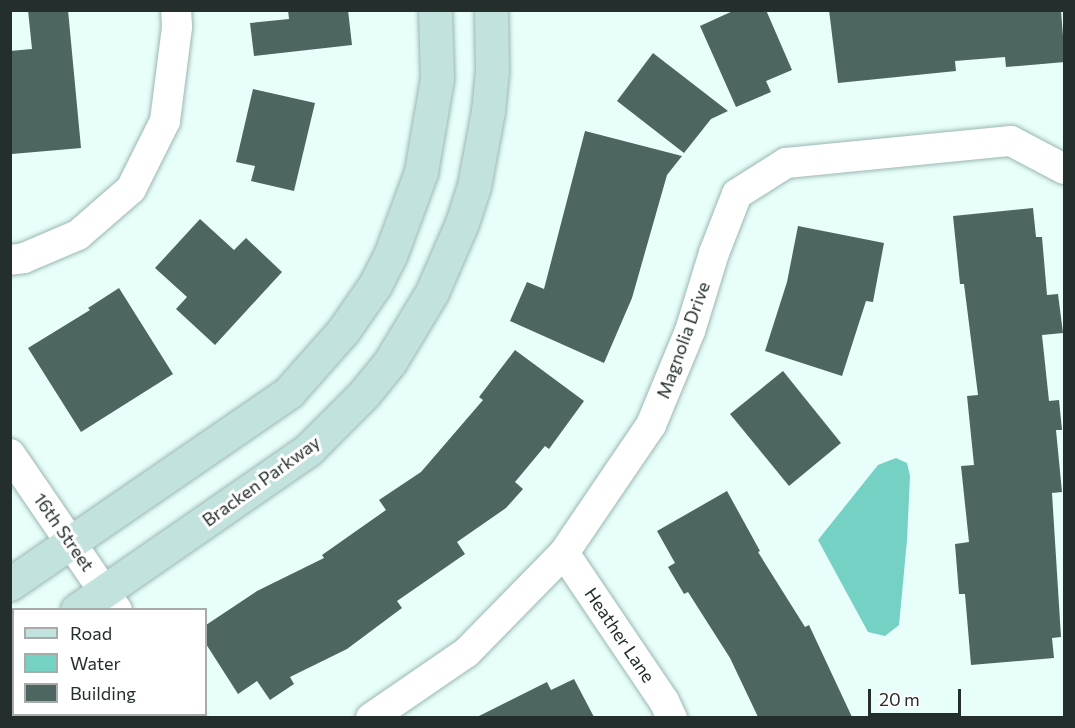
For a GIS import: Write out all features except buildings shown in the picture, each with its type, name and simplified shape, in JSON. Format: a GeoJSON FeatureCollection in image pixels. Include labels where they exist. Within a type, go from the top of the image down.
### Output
{"type":"FeatureCollection","features":[{"type":"Feature","properties":{"kind":"street"},"geometry":{"type":"LineString","coordinates":[[10,260],[24,258],[78,235],[131,189],[165,121],[177,27],[176,10]]}},
{"type":"Feature","properties":{"kind":"street"},"geometry":{"type":"LineString","coordinates":[[10,584],[289,392],[327,351],[358,310],[390,256],[421,172],[437,78],[435,10]]}},
{"type":"Feature","properties":{"kind":"street","name":"Bracken Parkway"},"geometry":{"type":"LineString","coordinates":[[81,608],[111,600],[308,450],[364,394],[396,353],[440,276],[462,223],[474,186],[488,111],[492,52],[491,10]]}},
{"type":"Feature","properties":{"kind":"street","name":"Magnolia Drive"},"geometry":{"type":"LineString","coordinates":[[371,717],[467,652],[564,554],[651,425],[690,331],[714,253],[737,194],[786,163],[1011,141],[1065,169]]}},
{"type":"Feature","properties":{"kind":"street","name":"16th Street"},"geometry":{"type":"LineString","coordinates":[[10,454],[111,600]]}},
{"type":"Feature","properties":{"kind":"street","name":"Heather Lane"},"geometry":{"type":"LineString","coordinates":[[564,554],[664,700],[672,717]]}},
{"type":"Feature","properties":{"kind":"water"},"geometry":{"type":"Polygon","coordinates":[[[896,458],[907,463],[910,476],[907,540],[899,625],[885,636],[868,632],[818,540],[878,465],[896,458]]]}}]}
